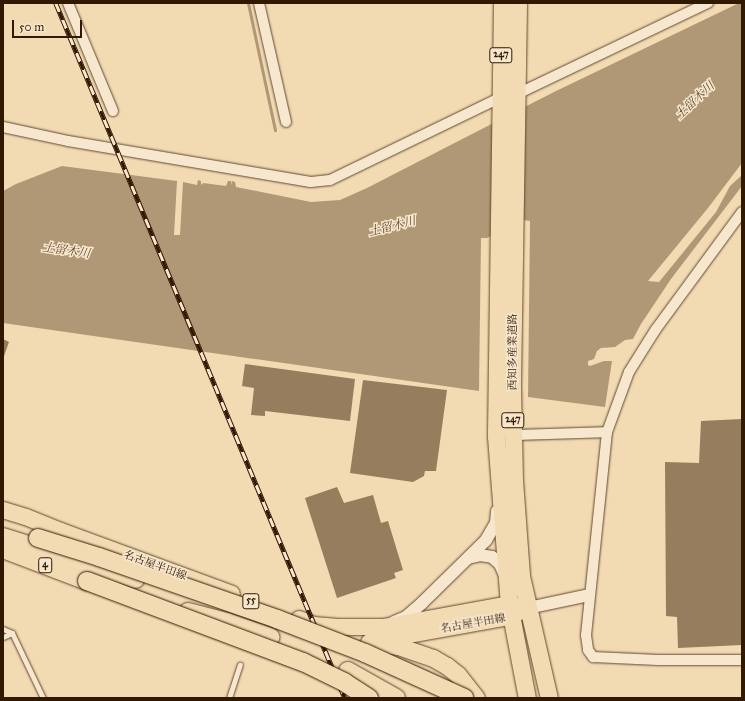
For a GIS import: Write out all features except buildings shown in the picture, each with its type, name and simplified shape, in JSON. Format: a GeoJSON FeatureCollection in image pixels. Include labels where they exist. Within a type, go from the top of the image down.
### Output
{"type":"FeatureCollection","features":[{"type":"Feature","properties":{"kind":"highway","name":"西知多産業道路"},"geometry":{"type":"LineString","coordinates":[[502,3],[514,231],[513,435],[516,528],[521,576],[550,694]]}},
{"type":"Feature","properties":{"kind":"highway","name":"西知多産業道路"},"geometry":{"type":"LineString","coordinates":[[518,3],[508,100],[498,240],[496,436],[506,579],[510,611],[527,698]]}},
{"type":"Feature","properties":{"kind":"highway"},"geometry":{"type":"LineString","coordinates":[[3,525],[124,572],[323,645],[440,698]]}},
{"type":"Feature","properties":{"kind":"highway"},"geometry":{"type":"LineString","coordinates":[[3,537],[136,579]]}},
{"type":"Feature","properties":{"kind":"highway"},"geometry":{"type":"LineString","coordinates":[[38,538],[277,618],[365,653],[464,698]]}},
{"type":"Feature","properties":{"kind":"highway","name":"4"},"geometry":{"type":"LineString","coordinates":[[3,547],[131,597]]}},
{"type":"Feature","properties":{"kind":"highway"},"geometry":{"type":"LineString","coordinates":[[131,597],[241,627],[298,647],[348,671],[396,698]]}},
{"type":"Feature","properties":{"kind":"highway"},"geometry":{"type":"LineString","coordinates":[[131,597],[303,662],[344,682],[369,698]]}},
{"type":"Feature","properties":{"kind":"highway"},"geometry":{"type":"LineString","coordinates":[[369,642],[398,646],[433,658],[447,666],[458,675],[476,698]]}},
{"type":"Feature","properties":{"kind":"main road","name":"名古屋半田線"},"geometry":{"type":"LineString","coordinates":[[3,510],[26,517],[314,625],[341,628],[383,627],[436,618],[510,611]]}},
{"type":"Feature","properties":{"kind":"main road","name":"名古屋半田線"},"geometry":{"type":"LineString","coordinates":[[3,547],[136,579],[207,598],[322,642],[369,642],[528,608]]}},
{"type":"Feature","properties":{"kind":"street"},"geometry":{"type":"LineString","coordinates":[[68,3],[113,111]]}},
{"type":"Feature","properties":{"kind":"street"},"geometry":{"type":"LineString","coordinates":[[259,3],[286,122]]}},
{"type":"Feature","properties":{"kind":"street"},"geometry":{"type":"LineString","coordinates":[[3,127],[68,141],[311,182],[330,180],[508,100],[708,3]]}},
{"type":"Feature","properties":{"kind":"street"},"geometry":{"type":"LineString","coordinates":[[742,212],[656,329],[629,372],[607,432],[586,635],[588,650],[594,657],[627,660],[742,660]]}},
{"type":"Feature","properties":{"kind":"street"},"geometry":{"type":"LineString","coordinates":[[513,435],[607,432]]}},
{"type":"Feature","properties":{"kind":"street"},"geometry":{"type":"LineString","coordinates":[[383,627],[406,616],[427,598],[486,540],[496,523],[496,436]]}},
{"type":"Feature","properties":{"kind":"street"},"geometry":{"type":"LineString","coordinates":[[467,559],[480,555],[492,557],[500,564],[506,579]]}},
{"type":"Feature","properties":{"kind":"street"},"geometry":{"type":"LineString","coordinates":[[528,608],[589,595]]}},
{"type":"Feature","properties":{"kind":"street"},"geometry":{"type":"LineString","coordinates":[[427,598],[426,608],[436,618]]}},
{"type":"Feature","properties":{"kind":"lane"},"geometry":{"type":"LineString","coordinates":[[3,629],[12,634],[43,698]]}},
{"type":"Feature","properties":{"kind":"lane"},"geometry":{"type":"LineString","coordinates":[[3,637],[12,634]]}},
{"type":"Feature","properties":{"kind":"lane"},"geometry":{"type":"LineString","coordinates":[[229,698],[240,665]]}},
{"type":"Feature","properties":{"kind":"water","name":"土留木川"},"geometry":{"type":"Polygon","coordinates":[[[739,3],[742,3],[742,163],[708,208],[648,281],[659,282],[716,212],[730,186],[742,175],[742,186],[671,279],[641,324],[633,339],[625,340],[615,347],[601,348],[597,351],[594,359],[588,361],[588,365],[590,366],[604,361],[612,361],[605,407],[528,397],[530,221],[524,220],[487,238],[481,238],[479,391],[3,323],[3,191],[16,184],[62,166],[177,181],[174,235],[180,235],[183,182],[197,185],[198,180],[201,181],[201,185],[203,183],[226,186],[228,181],[231,181],[231,185],[232,181],[235,182],[236,187],[311,202],[340,200],[367,188],[554,92],[739,3]]]}},
{"type":"Feature","properties":{"kind":"waterway"},"geometry":{"type":"LineString","coordinates":[[248,3],[275,130]]}},
{"type":"Feature","properties":{"kind":"railway"},"geometry":{"type":"LineString","coordinates":[[56,3],[345,698]]}}]}
